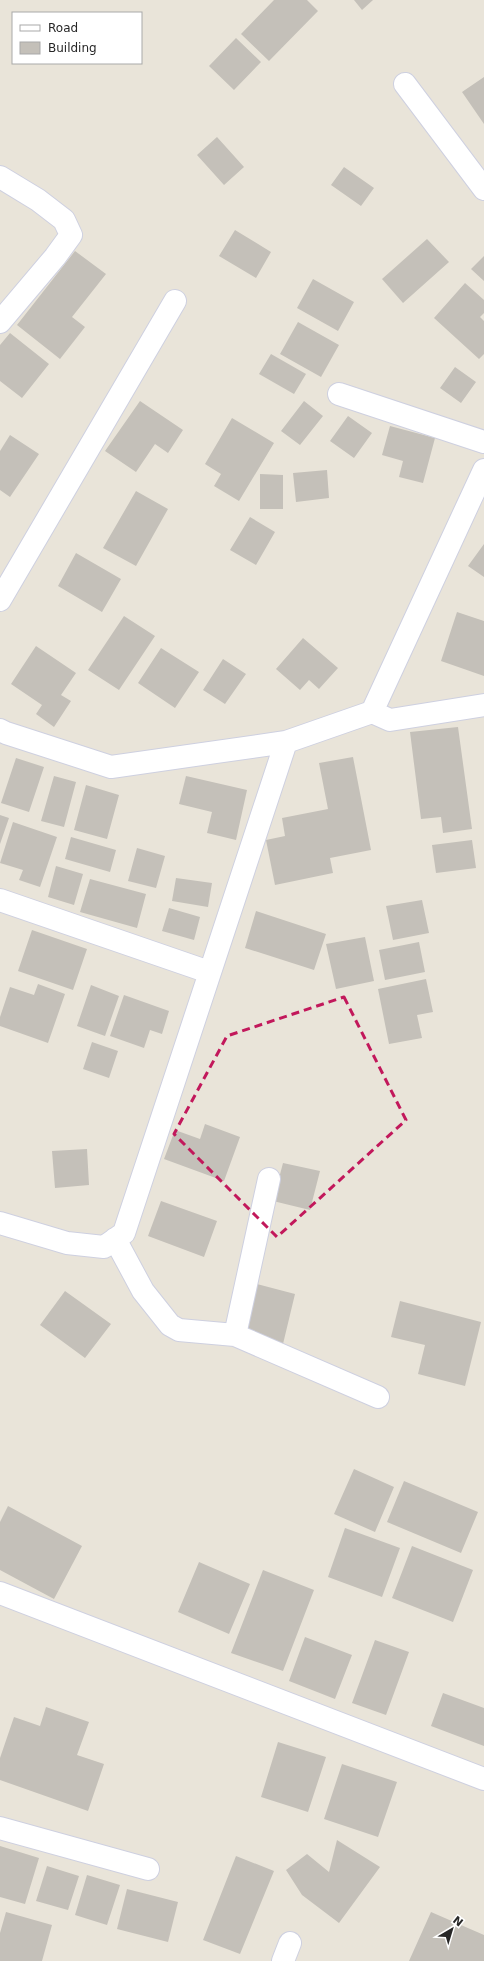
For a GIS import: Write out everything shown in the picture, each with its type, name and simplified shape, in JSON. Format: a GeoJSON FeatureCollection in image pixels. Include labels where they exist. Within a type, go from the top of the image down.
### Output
{"type":"FeatureCollection","features":[{"type":"Feature","properties":{"kind":"street"},"geometry":{"type":"LineString","coordinates":[[405,84],[484,189]]}},
{"type":"Feature","properties":{"kind":"street"},"geometry":{"type":"LineString","coordinates":[[0,178],[38,200],[64,220],[71,235],[55,257],[0,322]]}},
{"type":"Feature","properties":{"kind":"street"},"geometry":{"type":"LineString","coordinates":[[0,600],[175,301]]}},
{"type":"Feature","properties":{"kind":"street"},"geometry":{"type":"LineString","coordinates":[[339,394],[484,442]]}},
{"type":"Feature","properties":{"kind":"street"},"geometry":{"type":"LineString","coordinates":[[372,712],[484,470]]}},
{"type":"Feature","properties":{"kind":"street"},"geometry":{"type":"LineString","coordinates":[[2,737],[111,767],[286,742],[372,712],[390,720],[484,705]]}},
{"type":"Feature","properties":{"kind":"street"},"geometry":{"type":"LineString","coordinates":[[0,1223],[67,1243],[104,1247],[124,1233],[286,742]]}},
{"type":"Feature","properties":{"kind":"street"},"geometry":{"type":"LineString","coordinates":[[0,900],[210,972]]}},
{"type":"Feature","properties":{"kind":"street"},"geometry":{"type":"LineString","coordinates":[[235,1335],[269,1179]]}},
{"type":"Feature","properties":{"kind":"street"},"geometry":{"type":"LineString","coordinates":[[115,1239],[143,1291],[170,1325],[179,1330],[235,1335],[378,1397]]}},
{"type":"Feature","properties":{"kind":"street"},"geometry":{"type":"LineString","coordinates":[[0,1593],[484,1779]]}},
{"type":"Feature","properties":{"kind":"street"},"geometry":{"type":"LineString","coordinates":[[0,1828],[148,1869]]}},
{"type":"Feature","properties":{"kind":"highlighted area"},"geometry":{"type":"Polygon","coordinates":[[[344,997],[406,1120],[277,1237],[174,1134],[227,1036],[344,997]]]}},
{"type":"Feature","properties":{"kind":"building"},"geometry":{"type":"Polygon","coordinates":[[[274,0],[307,0],[318,11],[269,61],[241,34],[274,0]]]}},
{"type":"Feature","properties":{"kind":"building"},"geometry":{"type":"Polygon","coordinates":[[[354,0],[373,0],[362,10],[354,0]]]}},
{"type":"Feature","properties":{"kind":"building"},"geometry":{"type":"Polygon","coordinates":[[[236,38],[261,62],[234,90],[209,66],[236,38]]]}},
{"type":"Feature","properties":{"kind":"building"},"geometry":{"type":"Polygon","coordinates":[[[484,77],[484,124],[462,92],[484,77]]]}},
{"type":"Feature","properties":{"kind":"building"},"geometry":{"type":"Polygon","coordinates":[[[217,137],[244,167],[224,185],[197,155],[217,137]]]}},
{"type":"Feature","properties":{"kind":"building"},"geometry":{"type":"Polygon","coordinates":[[[344,167],[374,188],[361,206],[331,185],[344,167]]]}},
{"type":"Feature","properties":{"kind":"building"},"geometry":{"type":"Polygon","coordinates":[[[235,230],[271,252],[256,278],[219,256],[235,230]]]}},
{"type":"Feature","properties":{"kind":"building"},"geometry":{"type":"Polygon","coordinates":[[[427,239],[449,262],[403,303],[382,279],[427,239]]]}},
{"type":"Feature","properties":{"kind":"building"},"geometry":{"type":"Polygon","coordinates":[[[75,251],[106,274],[72,317],[85,327],[60,359],[17,325],[75,251]]]}},
{"type":"Feature","properties":{"kind":"building"},"geometry":{"type":"Polygon","coordinates":[[[484,256],[484,281],[471,269],[484,256]]]}},
{"type":"Feature","properties":{"kind":"building"},"geometry":{"type":"Polygon","coordinates":[[[313,279],[354,302],[338,331],[297,308],[313,279]]]}},
{"type":"Feature","properties":{"kind":"building"},"geometry":{"type":"Polygon","coordinates":[[[465,283],[484,300],[484,313],[480,317],[484,321],[484,354],[479,359],[434,318],[465,283]]]}},
{"type":"Feature","properties":{"kind":"building"},"geometry":{"type":"Polygon","coordinates":[[[298,322],[339,345],[321,377],[280,354],[298,322]]]}},
{"type":"Feature","properties":{"kind":"building"},"geometry":{"type":"Polygon","coordinates":[[[10,333],[49,364],[22,398],[0,381],[0,345],[10,333]]]}},
{"type":"Feature","properties":{"kind":"building"},"geometry":{"type":"Polygon","coordinates":[[[271,354],[306,374],[294,394],[259,374],[271,354]]]}},
{"type":"Feature","properties":{"kind":"building"},"geometry":{"type":"Polygon","coordinates":[[[455,367],[476,382],[461,403],[440,388],[455,367]]]}},
{"type":"Feature","properties":{"kind":"building"},"geometry":{"type":"Polygon","coordinates":[[[140,401],[183,430],[168,453],[155,444],[136,472],[105,451],[140,401]]]}},
{"type":"Feature","properties":{"kind":"building"},"geometry":{"type":"Polygon","coordinates":[[[304,401],[323,416],[300,445],[281,431],[304,401]]]}},
{"type":"Feature","properties":{"kind":"building"},"geometry":{"type":"Polygon","coordinates":[[[348,416],[372,433],[354,458],[330,441],[348,416]]]}},
{"type":"Feature","properties":{"kind":"building"},"geometry":{"type":"Polygon","coordinates":[[[232,418],[274,443],[239,501],[214,486],[221,474],[205,464],[232,418]]]}},
{"type":"Feature","properties":{"kind":"building"},"geometry":{"type":"Polygon","coordinates":[[[390,426],[435,438],[423,483],[399,477],[403,461],[382,455],[390,426]]]}},
{"type":"Feature","properties":{"kind":"building"},"geometry":{"type":"Polygon","coordinates":[[[10,435],[39,454],[10,497],[0,490],[0,451],[10,435]]]}},
{"type":"Feature","properties":{"kind":"building"},"geometry":{"type":"Polygon","coordinates":[[[327,470],[329,498],[296,502],[293,473],[327,470]]]}},
{"type":"Feature","properties":{"kind":"building"},"geometry":{"type":"Polygon","coordinates":[[[260,474],[283,475],[283,509],[260,509],[260,474]]]}},
{"type":"Feature","properties":{"kind":"building"},"geometry":{"type":"Polygon","coordinates":[[[136,491],[168,509],[136,566],[103,548],[136,491]]]}},
{"type":"Feature","properties":{"kind":"building"},"geometry":{"type":"Polygon","coordinates":[[[250,517],[275,532],[256,565],[230,550],[250,517]]]}},
{"type":"Feature","properties":{"kind":"building"},"geometry":{"type":"Polygon","coordinates":[[[484,544],[484,577],[468,566],[484,544]]]}},
{"type":"Feature","properties":{"kind":"building"},"geometry":{"type":"Polygon","coordinates":[[[76,553],[121,579],[102,612],[58,586],[76,553]]]}},
{"type":"Feature","properties":{"kind":"building"},"geometry":{"type":"Polygon","coordinates":[[[457,612],[484,621],[484,676],[441,661],[457,612]]]}},
{"type":"Feature","properties":{"kind":"building"},"geometry":{"type":"Polygon","coordinates":[[[124,616],[155,636],[119,690],[88,670],[124,616]]]}},
{"type":"Feature","properties":{"kind":"building"},"geometry":{"type":"Polygon","coordinates":[[[303,638],[338,668],[319,689],[309,680],[300,690],[276,669],[303,638]]]}},
{"type":"Feature","properties":{"kind":"building"},"geometry":{"type":"Polygon","coordinates":[[[36,646],[76,673],[61,695],[71,701],[54,727],[36,714],[42,705],[11,684],[36,646]]]}},
{"type":"Feature","properties":{"kind":"building"},"geometry":{"type":"Polygon","coordinates":[[[161,648],[199,672],[175,708],[138,683],[161,648]]]}},
{"type":"Feature","properties":{"kind":"building"},"geometry":{"type":"Polygon","coordinates":[[[223,659],[246,674],[225,704],[203,690],[223,659]]]}},
{"type":"Feature","properties":{"kind":"building"},"geometry":{"type":"Polygon","coordinates":[[[458,727],[472,829],[443,833],[441,817],[421,819],[410,732],[458,727]]]}},
{"type":"Feature","properties":{"kind":"building"},"geometry":{"type":"Polygon","coordinates":[[[353,757],[371,850],[330,858],[333,873],[275,885],[266,840],[285,836],[282,818],[328,809],[319,763],[353,757]]]}},
{"type":"Feature","properties":{"kind":"building"},"geometry":{"type":"Polygon","coordinates":[[[16,758],[44,767],[29,812],[1,803],[16,758]]]}},
{"type":"Feature","properties":{"kind":"building"},"geometry":{"type":"Polygon","coordinates":[[[54,776],[76,782],[64,827],[41,821],[54,776]]]}},
{"type":"Feature","properties":{"kind":"building"},"geometry":{"type":"Polygon","coordinates":[[[186,776],[247,790],[236,840],[207,833],[212,812],[179,804],[186,776]]]}},
{"type":"Feature","properties":{"kind":"building"},"geometry":{"type":"Polygon","coordinates":[[[86,785],[119,795],[107,839],[74,830],[86,785]]]}},
{"type":"Feature","properties":{"kind":"building"},"geometry":{"type":"Polygon","coordinates":[[[0,815],[9,818],[0,844],[0,815]]]}},
{"type":"Feature","properties":{"kind":"building"},"geometry":{"type":"Polygon","coordinates":[[[13,822],[57,837],[40,887],[19,880],[23,870],[0,863],[13,822]]]}},
{"type":"Feature","properties":{"kind":"building"},"geometry":{"type":"Polygon","coordinates":[[[71,837],[116,850],[110,872],[65,859],[71,837]]]}},
{"type":"Feature","properties":{"kind":"building"},"geometry":{"type":"Polygon","coordinates":[[[472,840],[476,868],[436,873],[432,845],[472,840]]]}},
{"type":"Feature","properties":{"kind":"building"},"geometry":{"type":"Polygon","coordinates":[[[137,848],[165,856],[156,888],[128,881],[137,848]]]}},
{"type":"Feature","properties":{"kind":"building"},"geometry":{"type":"Polygon","coordinates":[[[56,866],[83,874],[74,905],[48,897],[56,866]]]}},
{"type":"Feature","properties":{"kind":"building"},"geometry":{"type":"Polygon","coordinates":[[[176,878],[212,883],[208,907],[172,901],[176,878]]]}},
{"type":"Feature","properties":{"kind":"building"},"geometry":{"type":"Polygon","coordinates":[[[90,879],[146,894],[137,928],[80,912],[90,879]]]}},
{"type":"Feature","properties":{"kind":"building"},"geometry":{"type":"Polygon","coordinates":[[[422,900],[429,933],[393,940],[386,906],[422,900]]]}},
{"type":"Feature","properties":{"kind":"building"},"geometry":{"type":"Polygon","coordinates":[[[169,908],[200,917],[194,940],[162,931],[169,908]]]}},
{"type":"Feature","properties":{"kind":"building"},"geometry":{"type":"Polygon","coordinates":[[[256,911],[326,934],[314,970],[245,948],[256,911]]]}},
{"type":"Feature","properties":{"kind":"building"},"geometry":{"type":"Polygon","coordinates":[[[32,930],[87,949],[73,990],[18,971],[32,930]]]}},
{"type":"Feature","properties":{"kind":"building"},"geometry":{"type":"Polygon","coordinates":[[[365,937],[374,981],[336,989],[326,944],[365,937]]]}},
{"type":"Feature","properties":{"kind":"building"},"geometry":{"type":"Polygon","coordinates":[[[419,942],[425,972],[385,980],[379,950],[419,942]]]}},
{"type":"Feature","properties":{"kind":"building"},"geometry":{"type":"Polygon","coordinates":[[[426,979],[433,1012],[417,1015],[422,1038],[389,1044],[378,989],[426,979]]]}},
{"type":"Feature","properties":{"kind":"building"},"geometry":{"type":"Polygon","coordinates":[[[38,984],[65,994],[48,1043],[0,1026],[0,1017],[10,987],[34,995],[38,984]]]}},
{"type":"Feature","properties":{"kind":"building"},"geometry":{"type":"Polygon","coordinates":[[[91,985],[119,996],[105,1036],[77,1026],[91,985]]]}},
{"type":"Feature","properties":{"kind":"building"},"geometry":{"type":"Polygon","coordinates":[[[124,995],[169,1011],[162,1034],[150,1030],[144,1048],[110,1036],[124,995]]]}},
{"type":"Feature","properties":{"kind":"building"},"geometry":{"type":"Polygon","coordinates":[[[92,1042],[118,1051],[109,1078],[83,1069],[92,1042]]]}},
{"type":"Feature","properties":{"kind":"building"},"geometry":{"type":"Polygon","coordinates":[[[205,1124],[240,1137],[224,1181],[164,1159],[175,1130],[200,1139],[205,1124]]]}},
{"type":"Feature","properties":{"kind":"building"},"geometry":{"type":"Polygon","coordinates":[[[87,1149],[89,1185],[55,1188],[52,1151],[87,1149]]]}},
{"type":"Feature","properties":{"kind":"building"},"geometry":{"type":"Polygon","coordinates":[[[283,1163],[320,1171],[310,1210],[273,1201],[283,1163]]]}},
{"type":"Feature","properties":{"kind":"building"},"geometry":{"type":"Polygon","coordinates":[[[161,1201],[217,1221],[204,1257],[148,1236],[161,1201]]]}},
{"type":"Feature","properties":{"kind":"building"},"geometry":{"type":"Polygon","coordinates":[[[249,1282],[295,1294],[283,1344],[236,1332],[249,1282]]]}},
{"type":"Feature","properties":{"kind":"building"},"geometry":{"type":"Polygon","coordinates":[[[65,1291],[111,1324],[85,1358],[40,1325],[65,1291]]]}},
{"type":"Feature","properties":{"kind":"building"},"geometry":{"type":"Polygon","coordinates":[[[400,1301],[481,1322],[465,1386],[418,1374],[425,1345],[391,1337],[400,1301]]]}},
{"type":"Feature","properties":{"kind":"building"},"geometry":{"type":"Polygon","coordinates":[[[354,1469],[394,1487],[375,1532],[334,1514],[354,1469]]]}},
{"type":"Feature","properties":{"kind":"building"},"geometry":{"type":"Polygon","coordinates":[[[404,1481],[478,1512],[461,1553],[387,1522],[404,1481]]]}},
{"type":"Feature","properties":{"kind":"building"},"geometry":{"type":"Polygon","coordinates":[[[8,1506],[82,1546],[54,1599],[0,1570],[0,1522],[8,1506]]]}},
{"type":"Feature","properties":{"kind":"building"},"geometry":{"type":"Polygon","coordinates":[[[345,1528],[400,1548],[382,1597],[328,1577],[345,1528]]]}},
{"type":"Feature","properties":{"kind":"building"},"geometry":{"type":"Polygon","coordinates":[[[412,1546],[473,1570],[453,1622],[392,1598],[412,1546]]]}},
{"type":"Feature","properties":{"kind":"building"},"geometry":{"type":"Polygon","coordinates":[[[199,1562],[250,1584],[229,1634],[178,1612],[199,1562]]]}},
{"type":"Feature","properties":{"kind":"building"},"geometry":{"type":"Polygon","coordinates":[[[263,1570],[314,1590],[283,1671],[231,1653],[263,1570]]]}},
{"type":"Feature","properties":{"kind":"building"},"geometry":{"type":"Polygon","coordinates":[[[305,1637],[352,1655],[335,1699],[289,1681],[305,1637]]]}},
{"type":"Feature","properties":{"kind":"building"},"geometry":{"type":"Polygon","coordinates":[[[375,1640],[409,1652],[386,1715],[352,1703],[375,1640]]]}},
{"type":"Feature","properties":{"kind":"building"},"geometry":{"type":"Polygon","coordinates":[[[443,1693],[484,1708],[484,1746],[431,1726],[443,1693]]]}},
{"type":"Feature","properties":{"kind":"building"},"geometry":{"type":"Polygon","coordinates":[[[46,1707],[89,1722],[77,1755],[104,1764],[88,1811],[0,1780],[0,1758],[14,1717],[40,1726],[46,1707]]]}},
{"type":"Feature","properties":{"kind":"building"},"geometry":{"type":"Polygon","coordinates":[[[278,1742],[326,1757],[308,1812],[261,1797],[278,1742]]]}},
{"type":"Feature","properties":{"kind":"building"},"geometry":{"type":"Polygon","coordinates":[[[342,1764],[397,1782],[378,1837],[324,1819],[342,1764]]]}},
{"type":"Feature","properties":{"kind":"building"},"geometry":{"type":"Polygon","coordinates":[[[337,1840],[380,1867],[339,1923],[302,1895],[286,1870],[307,1854],[329,1872],[337,1840]]]}},
{"type":"Feature","properties":{"kind":"building"},"geometry":{"type":"Polygon","coordinates":[[[0,1846],[39,1858],[25,1904],[0,1897],[0,1846]]]}},
{"type":"Feature","properties":{"kind":"building"},"geometry":{"type":"Polygon","coordinates":[[[236,1856],[274,1871],[240,1954],[203,1940],[236,1856]]]}},
{"type":"Feature","properties":{"kind":"building"},"geometry":{"type":"Polygon","coordinates":[[[47,1866],[79,1876],[68,1910],[36,1901],[47,1866]]]}},
{"type":"Feature","properties":{"kind":"building"},"geometry":{"type":"Polygon","coordinates":[[[87,1875],[120,1885],[107,1925],[75,1915],[87,1875]]]}},
{"type":"Feature","properties":{"kind":"building"},"geometry":{"type":"Polygon","coordinates":[[[127,1889],[178,1902],[168,1942],[117,1929],[127,1889]]]}},
{"type":"Feature","properties":{"kind":"building"},"geometry":{"type":"Polygon","coordinates":[[[6,1912],[52,1925],[42,1961],[0,1961],[0,1933],[6,1912]]]}},
{"type":"Feature","properties":{"kind":"building"},"geometry":{"type":"Polygon","coordinates":[[[431,1912],[484,1935],[484,1961],[409,1961],[431,1912]]]}}]}
